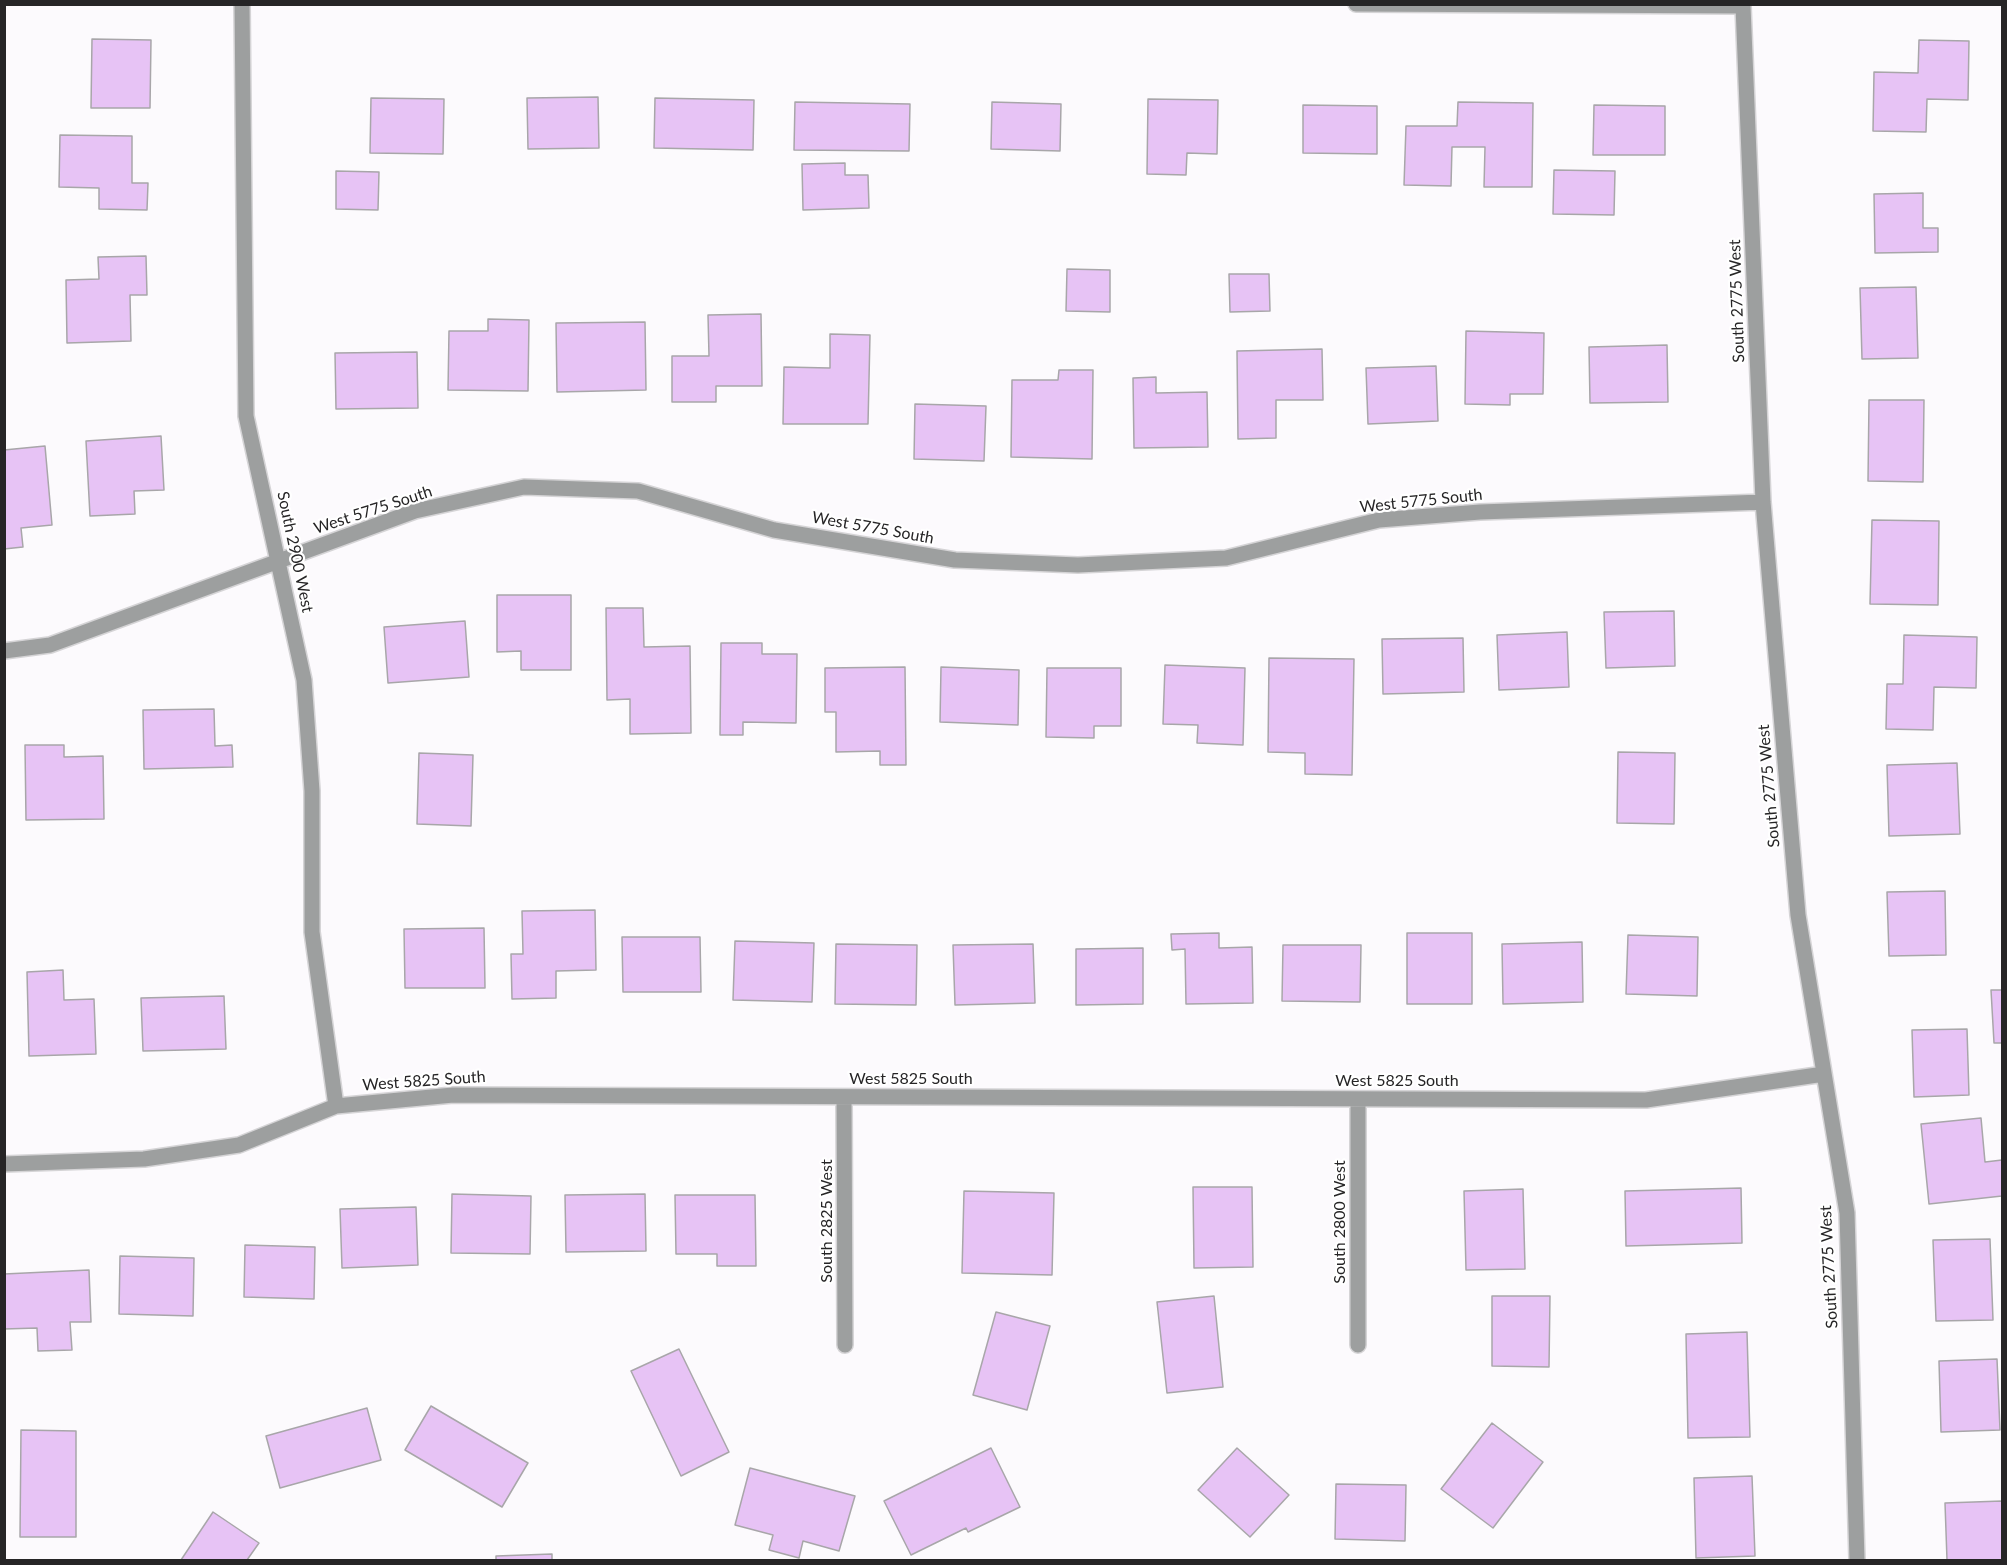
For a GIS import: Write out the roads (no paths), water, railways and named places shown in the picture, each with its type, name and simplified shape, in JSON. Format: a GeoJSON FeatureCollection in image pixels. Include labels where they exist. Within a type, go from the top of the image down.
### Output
{"type":"FeatureCollection","features":[{"type":"Feature","properties":{"kind":"street","name":"South 2900 West"},"geometry":{"type":"LineString","coordinates":[[242,4],[246,416],[304,680],[312,791],[312,932],[336,1106]]}},
{"type":"Feature","properties":{"kind":"street","name":"South 2775 West"},"geometry":{"type":"LineString","coordinates":[[1356,4],[1743,6],[1763,502],[1798,915],[1847,1213],[1857,1560]]}},
{"type":"Feature","properties":{"kind":"street","name":"West 5775 South"},"geometry":{"type":"LineString","coordinates":[[4,651],[50,645],[415,511],[524,487],[638,491],[774,530],[955,560],[1078,565],[1226,558],[1379,520],[1480,512],[1763,502]]}},
{"type":"Feature","properties":{"kind":"street","name":"West 5825 South"},"geometry":{"type":"LineString","coordinates":[[4,1164],[144,1159],[239,1145],[336,1106],[453,1095],[1646,1100],[1824,1074]]}},
{"type":"Feature","properties":{"kind":"street","name":"South 2825 West"},"geometry":{"type":"LineString","coordinates":[[844,1096],[846,1345]]}},
{"type":"Feature","properties":{"kind":"street","name":"South 2800 West"},"geometry":{"type":"LineString","coordinates":[[1358,1098],[1358,1345]]}}]}
